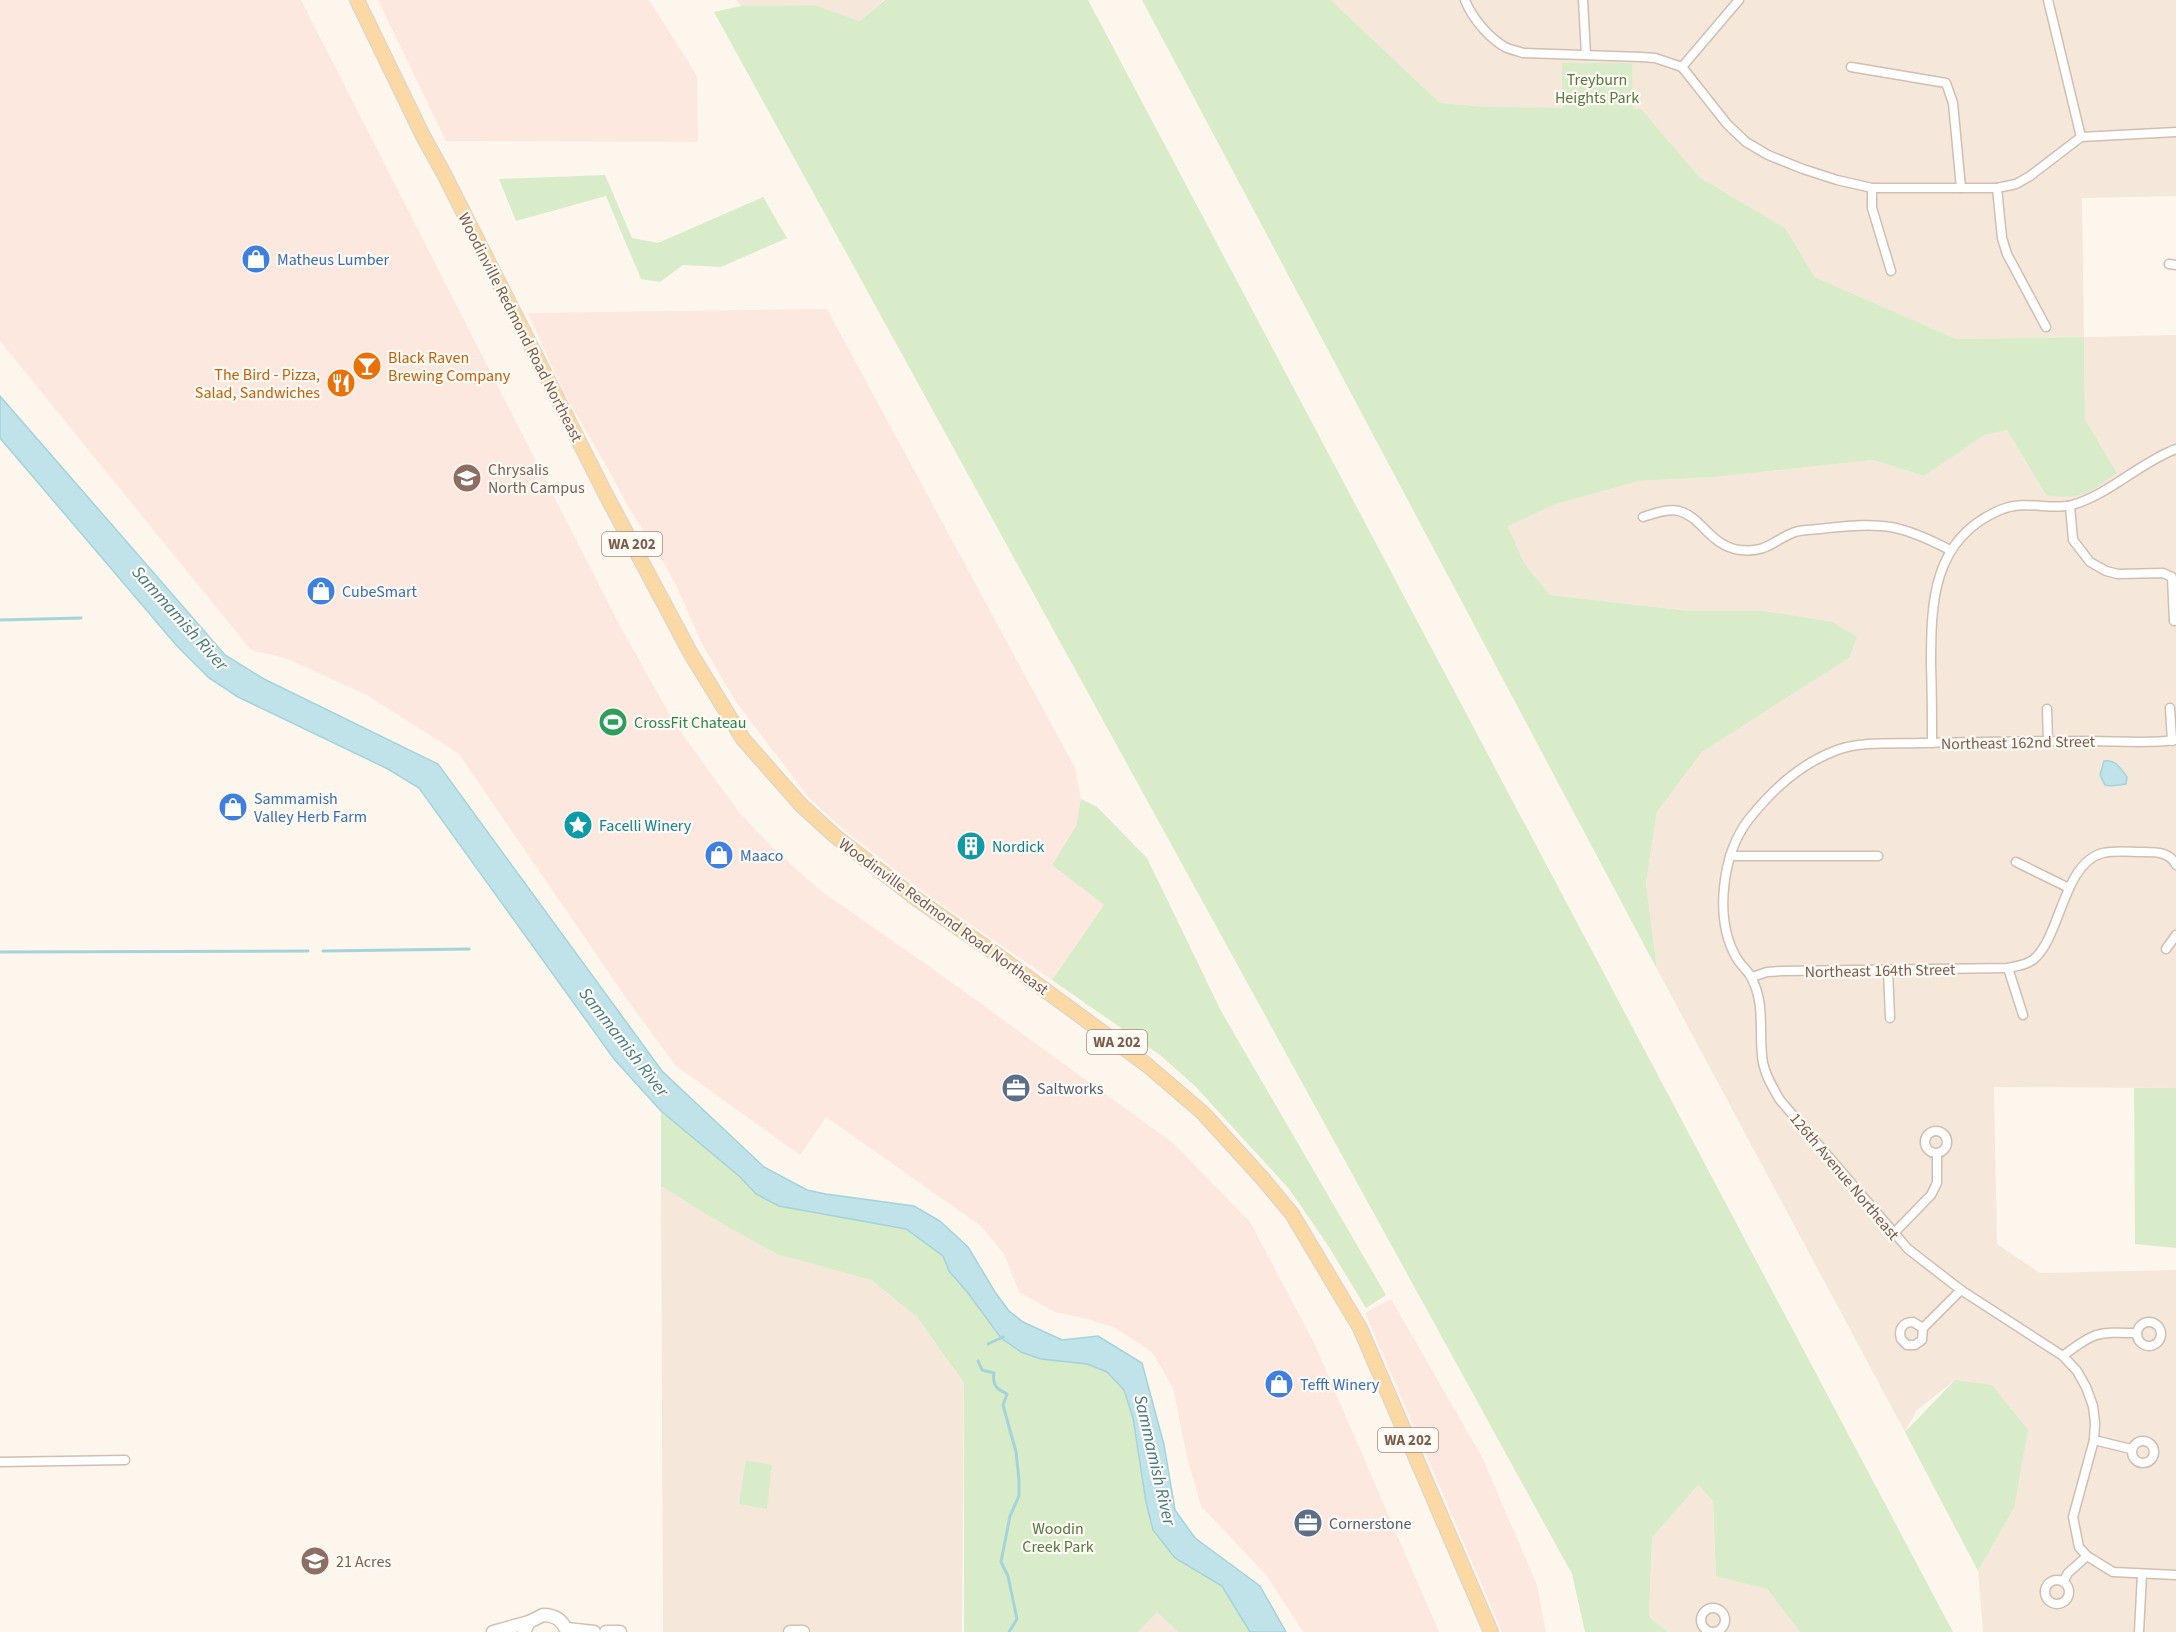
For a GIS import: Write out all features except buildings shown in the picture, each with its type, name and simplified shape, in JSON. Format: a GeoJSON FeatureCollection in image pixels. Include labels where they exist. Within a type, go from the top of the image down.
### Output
{"type":"FeatureCollection","features":[{"type":"Feature","properties":{"kind":"main road","name":"Woodinville Redmond Road Northeast"},"geometry":{"type":"LineString","coordinates":[[357,0],[423,136],[606,495],[691,654],[743,739],[801,805],[835,836],[918,900],[1147,1065],[1203,1113],[1263,1179],[1292,1214],[1360,1328],[1491,1632]]}},
{"type":"Feature","properties":{"kind":"main road"},"geometry":{"type":"LineString","coordinates":[[493,1632],[526,1627],[535,1617],[550,1615],[563,1623],[567,1630],[594,1632]]}},
{"type":"Feature","properties":{"kind":"main road"},"geometry":{"type":"LineString","coordinates":[[606,1632],[620,1632]]}},
{"type":"Feature","properties":{"kind":"main road"},"geometry":{"type":"LineString","coordinates":[[790,1632],[803,1632]]}},
{"type":"Feature","properties":{"kind":"street"},"geometry":{"type":"LineString","coordinates":[[1465,0],[1478,22],[1505,47],[1523,53],[1656,58],[1682,67],[1727,124],[1746,142],[1768,155],[1803,169],[1872,188],[1997,188],[2016,184],[2030,176],[2081,137],[2176,132]]}},
{"type":"Feature","properties":{"kind":"street"},"geometry":{"type":"LineString","coordinates":[[1583,0],[1586,55]]}},
{"type":"Feature","properties":{"kind":"street"},"geometry":{"type":"LineString","coordinates":[[1682,67],[1738,0]]}},
{"type":"Feature","properties":{"kind":"street"},"geometry":{"type":"LineString","coordinates":[[2048,0],[2081,137]]}},
{"type":"Feature","properties":{"kind":"street"},"geometry":{"type":"LineString","coordinates":[[1851,67],[1946,83],[1953,103],[1961,188]]}},
{"type":"Feature","properties":{"kind":"street"},"geometry":{"type":"LineString","coordinates":[[1872,188],[1872,208],[1891,270]]}},
{"type":"Feature","properties":{"kind":"street"},"geometry":{"type":"LineString","coordinates":[[1997,188],[2002,238],[2007,254],[2046,327]]}},
{"type":"Feature","properties":{"kind":"street"},"geometry":{"type":"LineString","coordinates":[[1932,743],[1931,623],[1934,594],[1940,572],[1950,550],[1984,519],[2001,510],[2023,504],[2070,506],[2088,499],[2160,456],[2176,449]]}},
{"type":"Feature","properties":{"kind":"street"},"geometry":{"type":"LineString","coordinates":[[2070,506],[2073,540],[2090,562],[2106,571],[2118,574],[2163,573],[2172,578],[2174,621]]}},
{"type":"Feature","properties":{"kind":"street"},"geometry":{"type":"LineString","coordinates":[[1642,517],[1665,511],[1678,511],[1690,517],[1721,543],[1742,550],[1768,547],[1795,532],[1863,524],[1894,526],[1919,534],[1950,550]]}},
{"type":"Feature","properties":{"kind":"street"},"geometry":{"type":"LineString","coordinates":[[2170,708],[2174,741]]}},
{"type":"Feature","properties":{"kind":"street"},"geometry":{"type":"LineString","coordinates":[[2047,709],[2048,741]]}},
{"type":"Feature","properties":{"kind":"street","name":"Northeast 162nd Street"},"geometry":{"type":"LineString","coordinates":[[1860,745],[2174,741]]}},
{"type":"Feature","properties":{"kind":"street","name":"126th Avenue Northeast"},"geometry":{"type":"LineString","coordinates":[[1860,745],[1815,759],[1790,776],[1764,801],[1744,826],[1730,856],[1724,880],[1723,903],[1728,934],[1735,956],[1752,977],[1761,1004],[1763,1063],[1768,1080],[1780,1100],[1908,1249],[1961,1290],[2063,1356],[2077,1371],[2093,1406],[2094,1440],[2073,1517],[2079,1547],[2087,1556]]}},
{"type":"Feature","properties":{"kind":"street"},"geometry":{"type":"LineString","coordinates":[[2023,1015],[2008,968],[2023,965],[2037,956],[2069,888],[2089,860],[2102,853],[2158,852],[2174,861],[2176,865]]}},
{"type":"Feature","properties":{"kind":"street"},"geometry":{"type":"LineString","coordinates":[[1730,856],[1878,856]]}},
{"type":"Feature","properties":{"kind":"street"},"geometry":{"type":"LineString","coordinates":[[2016,862],[2069,888]]}},
{"type":"Feature","properties":{"kind":"street"},"geometry":{"type":"LineString","coordinates":[[2166,950],[2176,935]]}},
{"type":"Feature","properties":{"kind":"street","name":"Northeast 164th Street"},"geometry":{"type":"LineString","coordinates":[[1752,977],[1782,971],[2008,968]]}},
{"type":"Feature","properties":{"kind":"street"},"geometry":{"type":"LineString","coordinates":[[1888,970],[1890,1018]]}},
{"type":"Feature","properties":{"kind":"street"},"geometry":{"type":"LineString","coordinates":[[1894,1233],[1931,1195],[1937,1183],[1937,1153]]}},
{"type":"Feature","properties":{"kind":"street"},"geometry":{"type":"LineString","coordinates":[[1923,1328],[1961,1290]]}},
{"type":"Feature","properties":{"kind":"street"},"geometry":{"type":"LineString","coordinates":[[2063,1356],[2084,1339],[2098,1333],[2137,1333]]}},
{"type":"Feature","properties":{"kind":"street"},"geometry":{"type":"LineString","coordinates":[[2094,1440],[2131,1449]]}},
{"type":"Feature","properties":{"kind":"street"},"geometry":{"type":"LineString","coordinates":[[0,1462],[125,1460]]}},
{"type":"Feature","properties":{"kind":"street"},"geometry":{"type":"LineString","coordinates":[[2063,1582],[2068,1573],[2087,1556],[2113,1572],[2176,1575]]}},
{"type":"Feature","properties":{"kind":"street"},"geometry":{"type":"LineString","coordinates":[[2139,1632],[2142,1574]]}},
{"type":"Feature","properties":{"kind":"shaded area"},"geometry":{"type":"Polygon","coordinates":[[[0,0],[301,0],[621,628],[675,724],[738,811],[775,850],[821,891],[1173,1143],[1250,1222],[1314,1343],[1439,1632],[1303,1632],[1268,1577],[1201,1506],[1187,1457],[1173,1388],[1152,1352],[1115,1328],[1055,1312],[1019,1292],[1004,1254],[981,1226],[826,1117],[800,1155],[676,1066],[631,1005],[459,754],[367,695],[285,658],[251,650],[0,341],[0,0]]]}},
{"type":"Feature","properties":{"kind":"shaded area"},"geometry":{"type":"Polygon","coordinates":[[[378,0],[649,0],[697,76],[698,142],[446,141],[378,0]]]}},
{"type":"Feature","properties":{"kind":"shaded area"},"geometry":{"type":"Polygon","coordinates":[[[736,0],[884,0],[855,24],[814,5],[741,6],[736,0]]]}},
{"type":"Feature","properties":{"kind":"shaded area"},"geometry":{"type":"Polygon","coordinates":[[[1331,0],[2176,0],[2176,196],[2082,198],[2084,337],[1956,339],[1815,277],[1785,228],[1699,177],[1488,107],[1440,103],[1331,0]]]}},
{"type":"Feature","properties":{"kind":"shaded area"},"geometry":{"type":"Polygon","coordinates":[[[827,309],[1075,768],[1081,799],[1076,826],[1052,865],[1104,905],[1052,980],[925,893],[843,829],[809,798],[736,702],[702,644],[677,587],[627,505],[564,393],[528,313],[827,309]]]}},
{"type":"Feature","properties":{"kind":"shaded area"},"geometry":{"type":"Polygon","coordinates":[[[2176,335],[2176,1088],[1994,1087],[1997,1244],[2040,1273],[2176,1270],[2176,1632],[1983,1632],[1978,1571],[2014,1508],[1955,1380],[1916,1411],[1905,1432],[1657,969],[1646,883],[1657,812],[1702,752],[1849,658],[1763,611],[1690,611],[1550,595],[1524,563],[1508,526],[1556,504],[1639,481],[1715,477],[1873,460],[1924,476],[1985,435],[2007,430],[2046,495],[2117,473],[2085,419],[2084,337],[2176,335]]]}},
{"type":"Feature","properties":{"kind":"shaded area"},"geometry":{"type":"Polygon","coordinates":[[[661,1186],[776,1254],[871,1280],[917,1317],[964,1383],[962,1632],[663,1632],[661,1186]]]}},
{"type":"Feature","properties":{"kind":"shaded area"},"geometry":{"type":"Polygon","coordinates":[[[1391,1299],[1482,1457],[1537,1585],[1546,1632],[1502,1632],[1365,1313],[1391,1299]]]}},
{"type":"Feature","properties":{"kind":"shaded area"},"geometry":{"type":"Polygon","coordinates":[[[1698,1485],[1713,1501],[1716,1575],[1767,1589],[1800,1632],[1668,1632],[1649,1617],[1652,1538],[1698,1485]]]}},
{"type":"Feature","properties":{"kind":"shaded area"},"geometry":{"type":"Polygon","coordinates":[[[1157,1611],[1178,1632],[1138,1632],[1157,1611]]]}},
{"type":"Feature","properties":{"kind":"green space"},"geometry":{"type":"Polygon","coordinates":[[[885,0],[1088,0],[1953,1632],[1800,1632],[1767,1589],[1716,1576],[1713,1501],[1698,1485],[1652,1538],[1649,1617],[1668,1632],[1585,1632],[1572,1574],[714,12],[741,6],[814,5],[859,21],[885,0]]]}},
{"type":"Feature","properties":{"kind":"green space","name":"Treyburn Heights Park"},"geometry":{"type":"Polygon","coordinates":[[[1142,0],[1331,0],[1440,103],[1488,107],[1562,108],[1562,63],[1632,63],[1633,109],[1641,109],[1699,177],[1785,228],[1815,277],[1956,339],[2084,337],[2085,419],[2117,473],[2077,496],[2046,495],[2007,430],[1985,435],[1924,476],[1873,460],[1715,477],[1639,481],[1556,504],[1508,526],[1524,563],[1550,595],[1690,611],[1763,611],[1833,622],[1857,637],[1849,658],[1702,752],[1657,812],[1646,883],[1657,969],[1142,0]]]}},
{"type":"Feature","properties":{"kind":"green space"},"geometry":{"type":"Polygon","coordinates":[[[605,175],[632,238],[658,243],[763,197],[787,238],[721,267],[683,265],[660,282],[641,279],[606,196],[516,221],[499,179],[605,175]]]}},
{"type":"Feature","properties":{"kind":"green space"},"geometry":{"type":"Polygon","coordinates":[[[1081,799],[1097,807],[1147,858],[1221,1011],[1386,1295],[1366,1308],[1329,1247],[1290,1190],[1195,1086],[1160,1055],[1052,980],[1104,905],[1052,865],[1076,826],[1081,799]]]}},
{"type":"Feature","properties":{"kind":"green space"},"geometry":{"type":"Polygon","coordinates":[[[2134,1088],[2176,1088],[2176,1248],[2135,1244],[2134,1088]]]}},
{"type":"Feature","properties":{"kind":"green space","name":"Woodin Creek Park"},"geometry":{"type":"Polygon","coordinates":[[[661,1111],[739,1176],[756,1194],[779,1206],[906,1229],[943,1256],[949,1271],[1001,1338],[1021,1352],[1041,1359],[1087,1364],[1107,1372],[1124,1390],[1133,1418],[1146,1502],[1153,1530],[1175,1558],[1222,1586],[1250,1632],[1178,1632],[1157,1612],[1138,1632],[964,1632],[964,1383],[917,1317],[871,1280],[776,1254],[661,1186],[661,1111]]]}},
{"type":"Feature","properties":{"kind":"green space"},"geometry":{"type":"Polygon","coordinates":[[[1955,1380],[1992,1385],[2028,1430],[2014,1508],[1978,1571],[1905,1432],[1955,1380]]]}},
{"type":"Feature","properties":{"kind":"green space"},"geometry":{"type":"Polygon","coordinates":[[[746,1460],[772,1465],[767,1509],[739,1504],[746,1460]]]}},
{"type":"Feature","properties":{"kind":"water","name":"Sammamish River"},"geometry":{"type":"Polygon","coordinates":[[[0,396],[225,655],[264,679],[438,764],[662,1071],[764,1167],[807,1190],[914,1206],[940,1221],[968,1247],[995,1292],[1009,1311],[1023,1322],[1062,1340],[1098,1336],[1142,1363],[1164,1445],[1175,1510],[1195,1538],[1260,1586],[1286,1632],[1250,1632],[1222,1586],[1175,1558],[1153,1530],[1146,1502],[1133,1418],[1124,1390],[1107,1372],[1087,1364],[1041,1359],[1021,1352],[1001,1338],[949,1271],[943,1256],[906,1229],[779,1206],[756,1194],[739,1176],[661,1111],[614,1059],[419,788],[388,769],[238,697],[209,678],[177,646],[0,438],[0,396]]]}},
{"type":"Feature","properties":{"kind":"water"},"geometry":{"type":"Polygon","coordinates":[[[2104,761],[2112,761],[2117,765],[2127,777],[2126,784],[2105,785],[2100,775],[2104,761]]]}},
{"type":"Feature","properties":{"kind":"waterway"},"geometry":{"type":"LineString","coordinates":[[0,620],[81,618]]}},
{"type":"Feature","properties":{"kind":"waterway"},"geometry":{"type":"LineString","coordinates":[[323,951],[469,949]]}},
{"type":"Feature","properties":{"kind":"waterway"},"geometry":{"type":"LineString","coordinates":[[0,952],[308,951]]}},
{"type":"Feature","properties":{"kind":"waterway"},"geometry":{"type":"LineString","coordinates":[[988,1344],[1003,1337]]}},
{"type":"Feature","properties":{"kind":"waterway"},"geometry":{"type":"LineString","coordinates":[[978,1361],[982,1370],[994,1373],[996,1386],[1007,1394],[1003,1405],[1016,1452],[1019,1496],[1010,1516],[1001,1562],[1008,1576],[1017,1619],[1009,1632]]}},
{"type":"Feature","properties":{"kind":"place","name":"Matheus Lumber"},"geometry":{"type":"Point","coordinates":[256,259]}},
{"type":"Feature","properties":{"kind":"place","name":"Black Raven Brewing Company"},"geometry":{"type":"Point","coordinates":[367,366]}},
{"type":"Feature","properties":{"kind":"place","name":"The Bird - Pizza, Salad, Sandwiches"},"geometry":{"type":"Point","coordinates":[341,383]}},
{"type":"Feature","properties":{"kind":"place","name":"Chrysalis North Campus"},"geometry":{"type":"Point","coordinates":[467,478]}},
{"type":"Feature","properties":{"kind":"place","name":"CubeSmart"},"geometry":{"type":"Point","coordinates":[321,591]}},
{"type":"Feature","properties":{"kind":"place","name":"CrossFit Chateau"},"geometry":{"type":"Point","coordinates":[613,722]}},
{"type":"Feature","properties":{"kind":"place","name":"Sammamish Valley Herb Farm"},"geometry":{"type":"Point","coordinates":[233,807]}},
{"type":"Feature","properties":{"kind":"place","name":"Facelli Winery"},"geometry":{"type":"Point","coordinates":[578,825]}},
{"type":"Feature","properties":{"kind":"place","name":"Nordick"},"geometry":{"type":"Point","coordinates":[971,846]}},
{"type":"Feature","properties":{"kind":"place","name":"Maaco"},"geometry":{"type":"Point","coordinates":[719,855]}},
{"type":"Feature","properties":{"kind":"place","name":"Saltworks"},"geometry":{"type":"Point","coordinates":[1016,1088]}},
{"type":"Feature","properties":{"kind":"place","name":"Tefft Winery"},"geometry":{"type":"Point","coordinates":[1279,1384]}},
{"type":"Feature","properties":{"kind":"place","name":"Cornerstone"},"geometry":{"type":"Point","coordinates":[1308,1523]}},
{"type":"Feature","properties":{"kind":"place","name":"21 Acres"},"geometry":{"type":"Point","coordinates":[315,1561]}}]}
